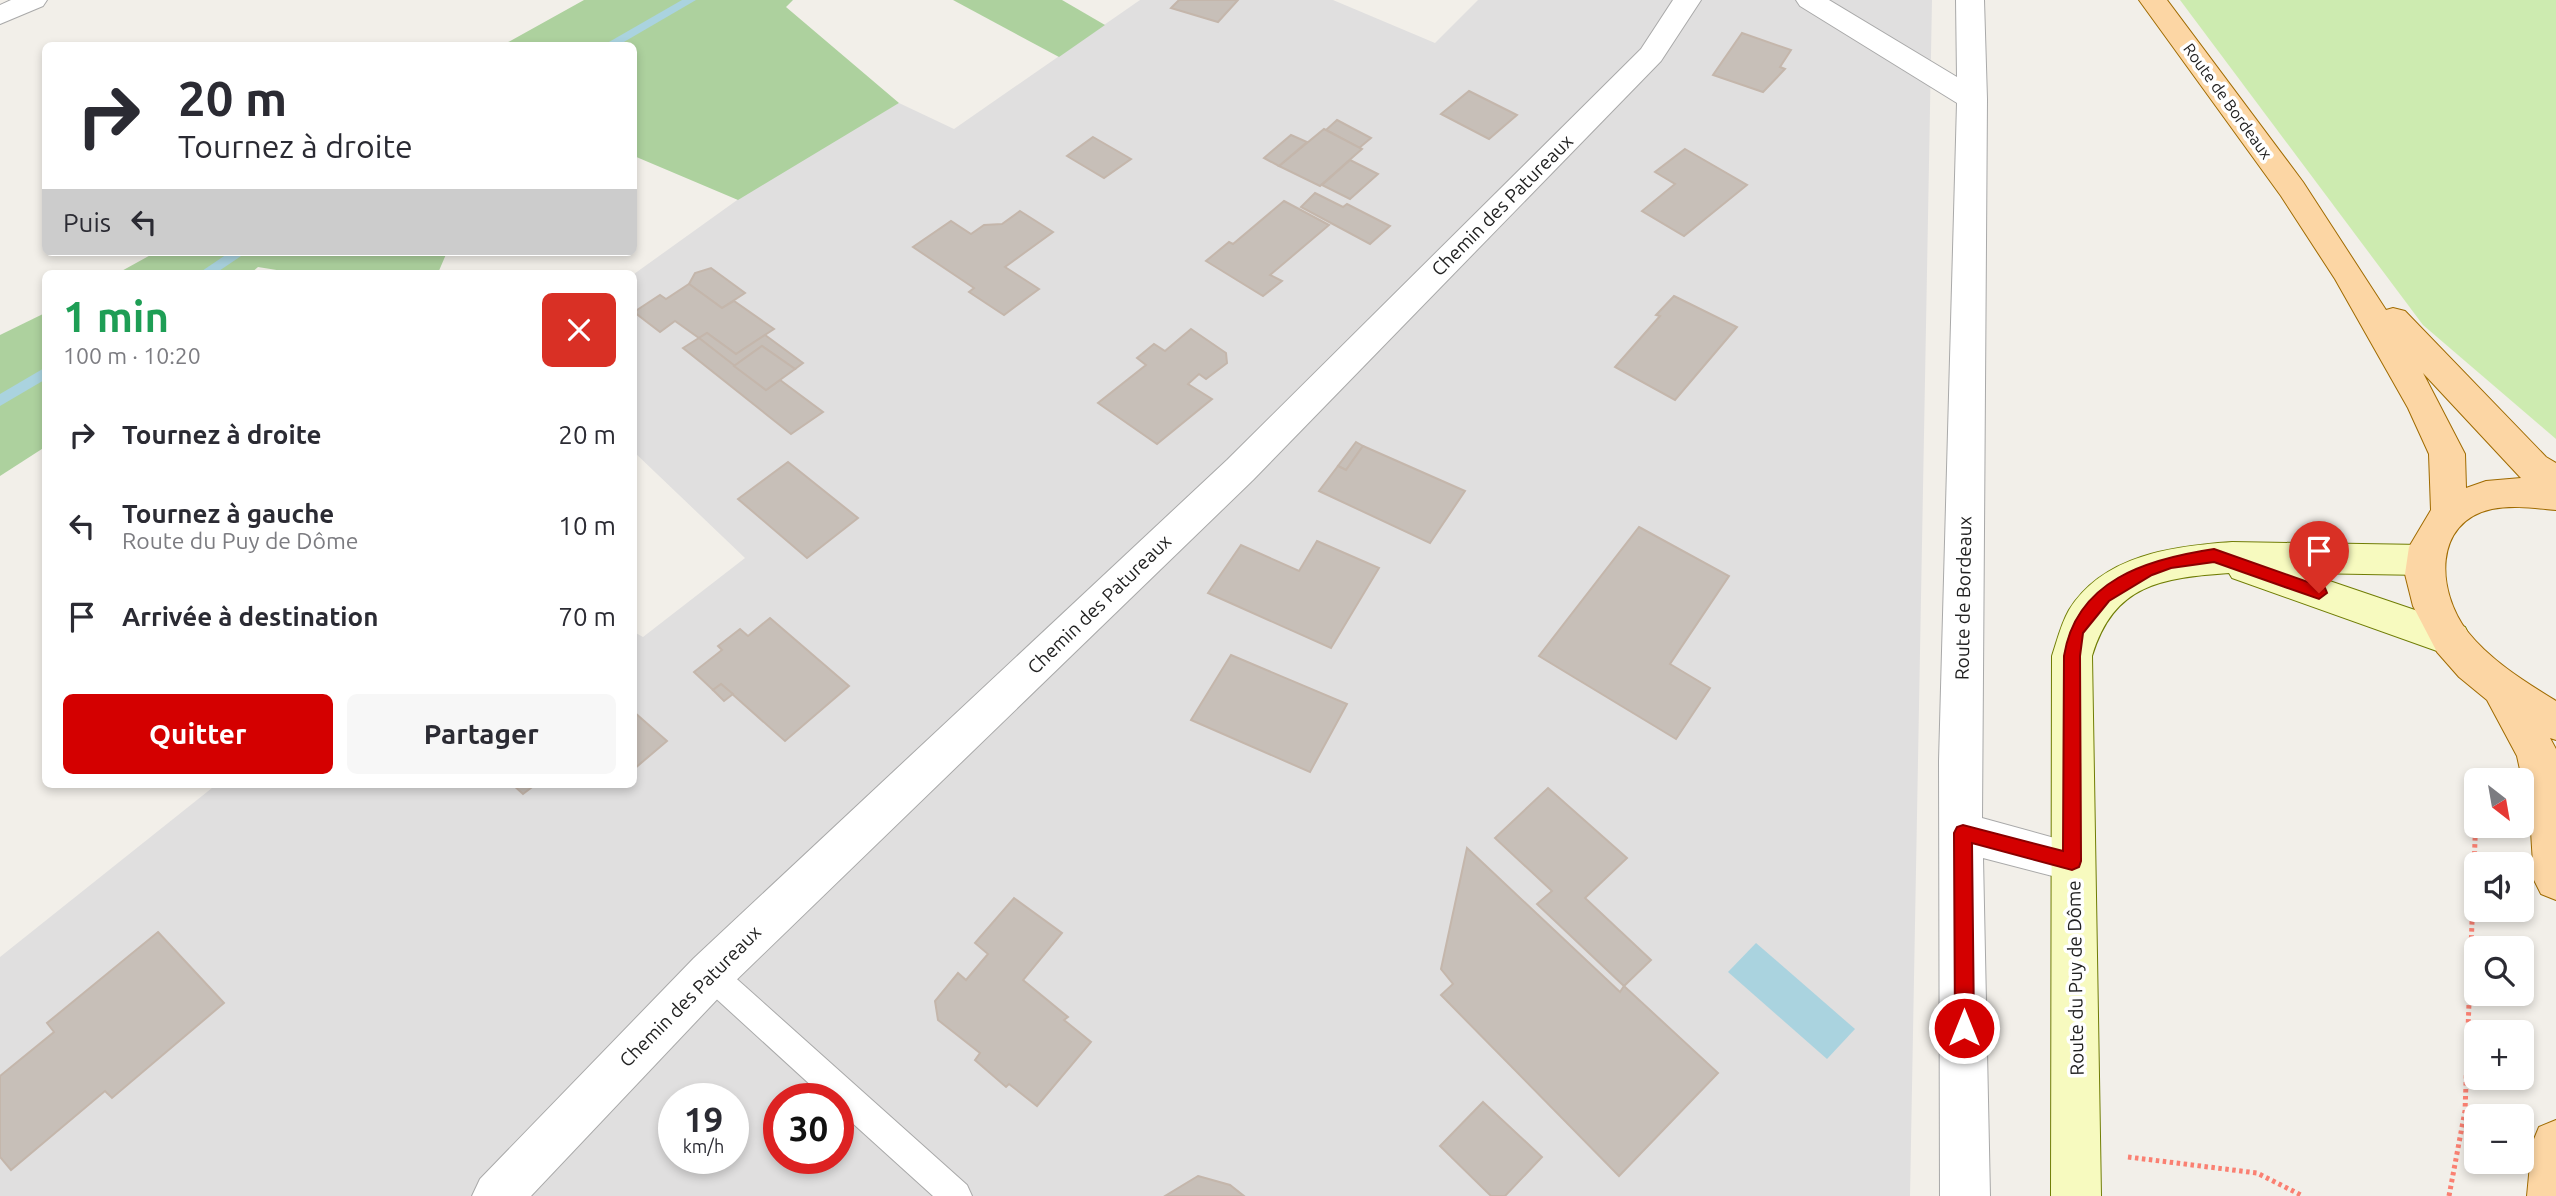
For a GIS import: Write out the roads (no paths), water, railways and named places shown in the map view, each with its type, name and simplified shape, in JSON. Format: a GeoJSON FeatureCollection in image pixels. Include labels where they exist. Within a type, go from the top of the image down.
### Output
{"type":"FeatureCollection","features":[{"type":"Feature","properties":{"kind":"main road","name":"Route de Bordeaux"},"geometry":{"type":"LineString","coordinates":[[2153,0],[2292,189],[2348,273],[2425,407],[2447,454],[2449,512]]}},
{"type":"Feature","properties":{"kind":"main road","name":"Route de Bordeaux"},"geometry":{"type":"LineString","coordinates":[[2348,273],[2533,467],[2556,480]]}},
{"type":"Feature","properties":{"kind":"main road"},"geometry":{"type":"LineString","coordinates":[[2556,496],[2540,493],[2488,495],[2449,512],[2430,533],[2423,560],[2427,592],[2451,639],[2501,689],[2556,722]]}},
{"type":"Feature","properties":{"kind":"main road","name":"Route du Puy de Dôme"},"geometry":{"type":"LineString","coordinates":[[2076,1196],[2072,656],[2076,631],[2104,596],[2120,584],[2146,570],[2171,562],[2214,556],[2423,560]]}},
{"type":"Feature","properties":{"kind":"main road","name":"Route du Puy de Dôme"},"geometry":{"type":"LineString","coordinates":[[2214,556],[2451,639]]}},
{"type":"Feature","properties":{"kind":"main road"},"geometry":{"type":"LineString","coordinates":[[2501,689],[2538,753],[2551,815],[2556,880]]}},
{"type":"Feature","properties":{"kind":"main road"},"geometry":{"type":"LineString","coordinates":[[2552,1196],[2556,1144]]}},
{"type":"Feature","properties":{"kind":"street"},"geometry":{"type":"LineString","coordinates":[[0,16],[33,0]]}},
{"type":"Feature","properties":{"kind":"street","name":"Chemin des Patureaux"},"geometry":{"type":"LineString","coordinates":[[497,1196],[710,974],[1240,470],[1651,55],[1687,0]]}},
{"type":"Feature","properties":{"kind":"street"},"geometry":{"type":"LineString","coordinates":[[1810,0],[1972,99]]}},
{"type":"Feature","properties":{"kind":"street","name":"Route de Bordeaux"},"geometry":{"type":"LineString","coordinates":[[1965,1196],[1961,761],[1972,99],[1970,0]]}},
{"type":"Feature","properties":{"kind":"street"},"geometry":{"type":"LineString","coordinates":[[1963,833],[2072,861]]}},
{"type":"Feature","properties":{"kind":"lane"},"geometry":{"type":"LineString","coordinates":[[710,974],[956,1196]]}},
{"type":"Feature","properties":{"kind":"water"},"geometry":{"type":"Polygon","coordinates":[[[1756,943],[1855,1029],[1827,1059],[1728,972],[1756,943]]]}},
{"type":"Feature","properties":{"kind":"waterway"},"geometry":{"type":"LineString","coordinates":[[614,42],[690,0]]}},
{"type":"Feature","properties":{"kind":"waterway"},"geometry":{"type":"LineString","coordinates":[[211,270],[234,256]]}},
{"type":"Feature","properties":{"kind":"waterway"},"geometry":{"type":"LineString","coordinates":[[0,401],[42,375]]}}]}
